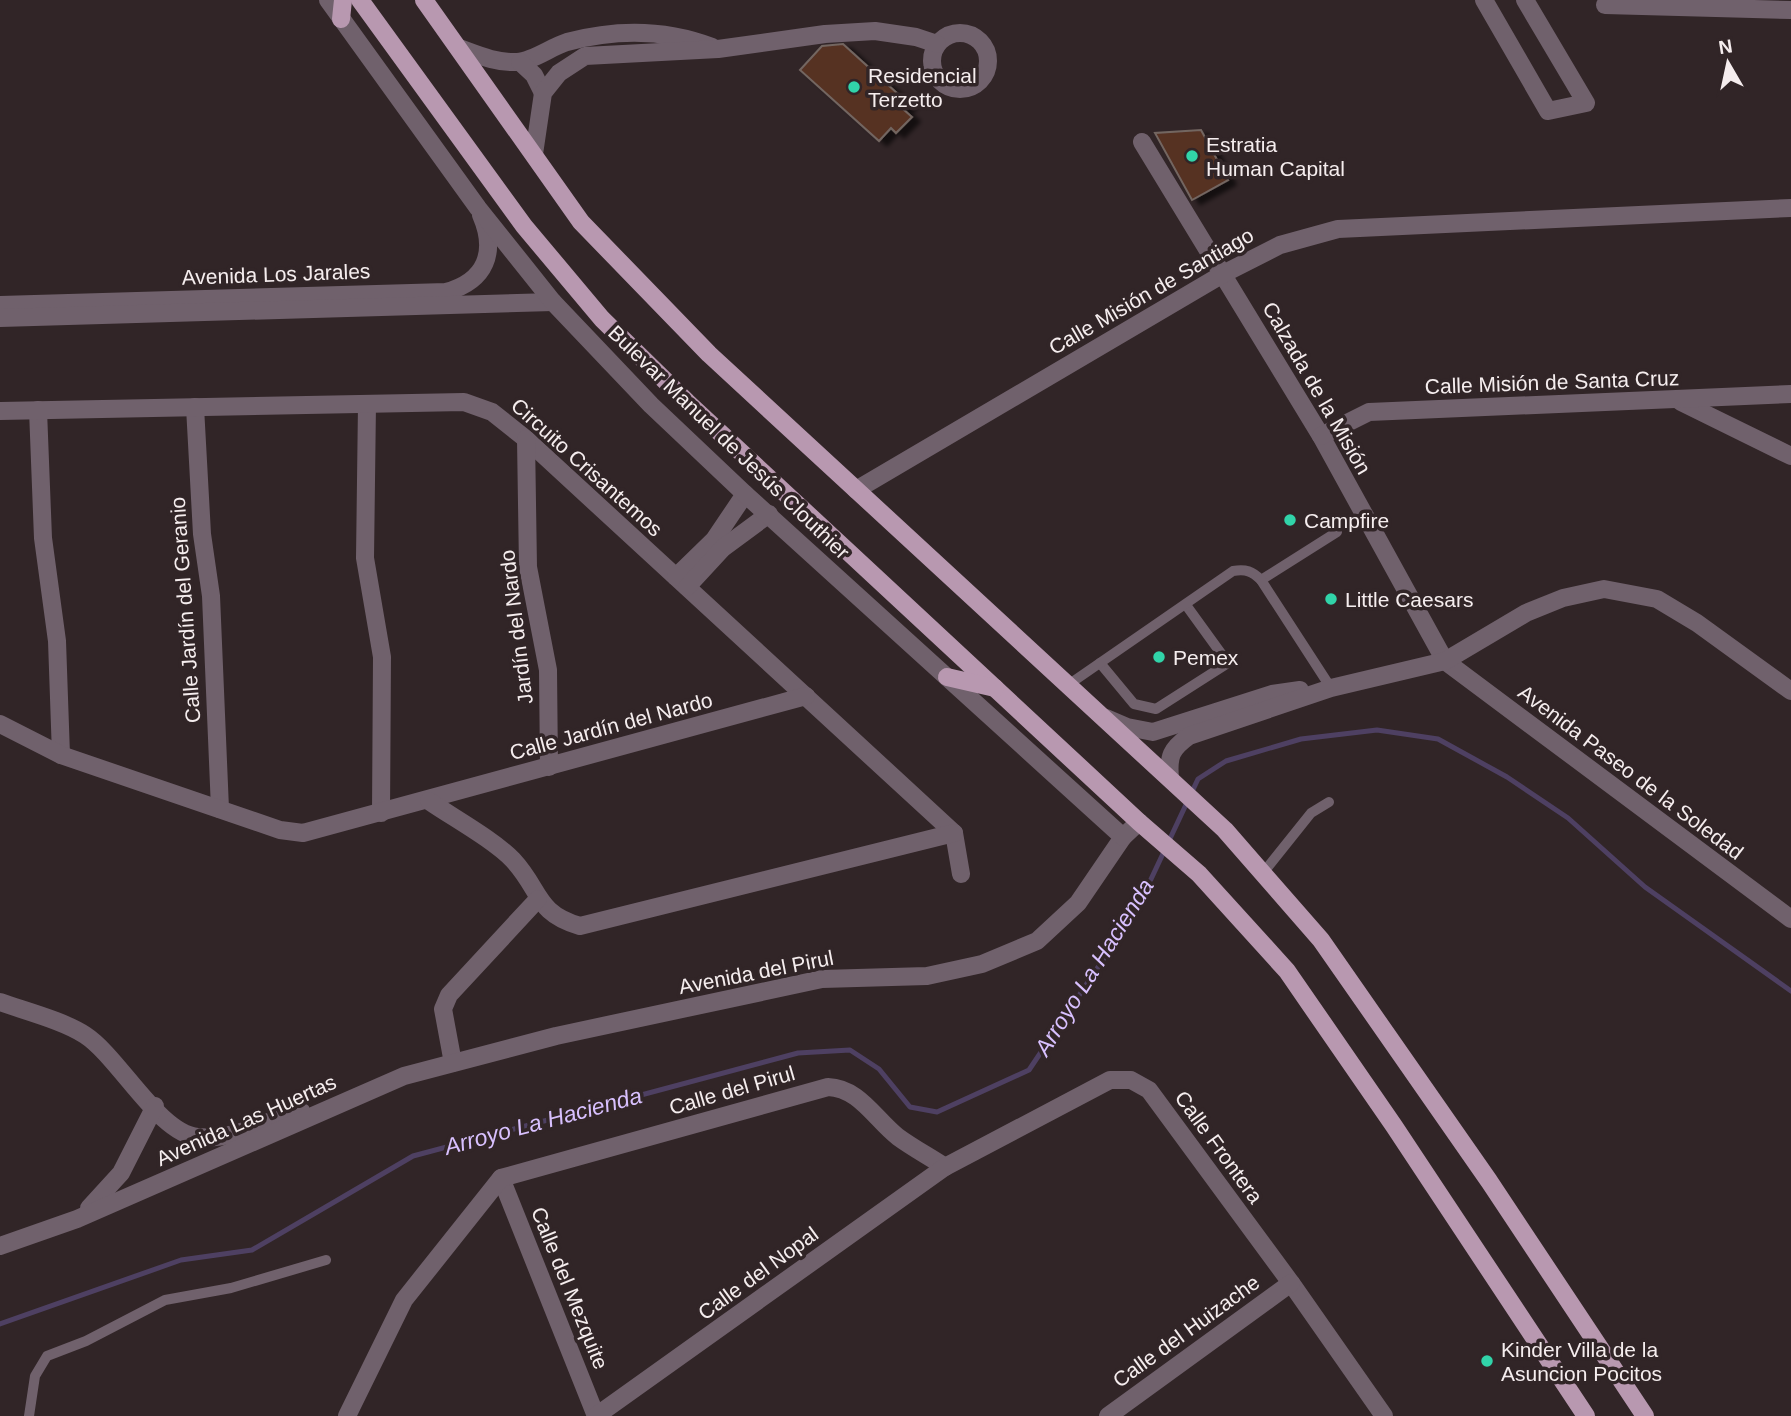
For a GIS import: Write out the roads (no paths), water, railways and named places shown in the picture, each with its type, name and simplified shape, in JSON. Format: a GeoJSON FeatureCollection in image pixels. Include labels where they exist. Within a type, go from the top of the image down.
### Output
{"type":"FeatureCollection","features":[{"type":"Feature","properties":{"kind":"main road"},"geometry":{"type":"LineString","coordinates":[[341,19],[343,0]]}},
{"type":"Feature","properties":{"kind":"main road"},"geometry":{"type":"LineString","coordinates":[[360,0],[524,226],[603,319],[687,402],[1139,822],[1199,874],[1287,971],[1394,1126],[1586,1416]]}},
{"type":"Feature","properties":{"kind":"main road"},"geometry":{"type":"LineString","coordinates":[[431,3],[458,48],[581,222],[709,354],[1226,830],[1263,873],[1336,962],[1489,1181],[1645,1416]]}},
{"type":"Feature","properties":{"kind":"main road"},"geometry":{"type":"LineString","coordinates":[[947,677],[996,689]]}},
{"type":"Feature","properties":{"kind":"street","name":"Bulevar Manuel de Jesús Clouthier"},"geometry":{"type":"LineString","coordinates":[[328,0],[478,208],[553,302],[651,405],[745,494],[1123,837]]}},
{"type":"Feature","properties":{"kind":"street"},"geometry":{"type":"LineString","coordinates":[[1484,0],[1548,111],[1586,103],[1525,0]]}},
{"type":"Feature","properties":{"kind":"street"},"geometry":{"type":"LineString","coordinates":[[1605,5],[1791,10]]}},
{"type":"Feature","properties":{"kind":"street"},"geometry":{"type":"LineString","coordinates":[[534,154],[543,93],[559,73],[585,56],[718,49],[875,31],[916,37],[937,44]]}},
{"type":"Feature","properties":{"kind":"street"},"geometry":{"type":"LineString","coordinates":[[458,48],[496,61],[520,62],[567,43],[599,35],[655,33],[681,35],[718,49]]}},
{"type":"Feature","properties":{"kind":"street"},"geometry":{"type":"LineString","coordinates":[[520,62],[534,75],[543,93]]}},
{"type":"Feature","properties":{"kind":"street","name":"Calzada de la Misión"},"geometry":{"type":"LineString","coordinates":[[1142,142],[1321,436],[1445,661]]}},
{"type":"Feature","properties":{"kind":"street","name":"Avenida Los Jarales"},"geometry":{"type":"LineString","coordinates":[[0,305],[446,292],[467,284],[484,265],[489,243],[478,208]]}},
{"type":"Feature","properties":{"kind":"street","name":"Calle Misión de Santiago"},"geometry":{"type":"LineString","coordinates":[[856,490],[1223,274],[1280,245],[1338,229],[1791,208]]}},
{"type":"Feature","properties":{"kind":"street","name":"Avenida Los Jarales"},"geometry":{"type":"LineString","coordinates":[[0,318],[553,302]]}},
{"type":"Feature","properties":{"kind":"street","name":"Calle Misión de Santa Cruz"},"geometry":{"type":"LineString","coordinates":[[1321,436],[1369,412],[1791,394]]}},
{"type":"Feature","properties":{"kind":"street"},"geometry":{"type":"LineString","coordinates":[[1674,400],[1725,421],[1791,456]]}},
{"type":"Feature","properties":{"kind":"street","name":"Circuito Crisantemos"},"geometry":{"type":"LineString","coordinates":[[0,411],[464,402],[479,405],[526,439],[954,833]]}},
{"type":"Feature","properties":{"kind":"street"},"geometry":{"type":"LineString","coordinates":[[367,404],[366,558],[382,657],[381,813]]}},
{"type":"Feature","properties":{"kind":"street","name":"Calle Jardín del Geranio"},"geometry":{"type":"LineString","coordinates":[[195,407],[202,534],[211,596],[220,810]]}},
{"type":"Feature","properties":{"kind":"street"},"geometry":{"type":"LineString","coordinates":[[38,410],[43,538],[57,641],[61,755]]}},
{"type":"Feature","properties":{"kind":"street","name":"Jardín del Nardo"},"geometry":{"type":"LineString","coordinates":[[526,439],[528,567],[548,670],[549,767]]}},
{"type":"Feature","properties":{"kind":"street"},"geometry":{"type":"LineString","coordinates":[[682,582],[745,494]]}},
{"type":"Feature","properties":{"kind":"street"},"geometry":{"type":"LineString","coordinates":[[682,582],[769,514]]}},
{"type":"Feature","properties":{"kind":"street"},"geometry":{"type":"LineString","coordinates":[[1170,778],[1168,758],[1174,746],[1189,736],[1331,688],[1445,661],[1526,613],[1563,598],[1604,589],[1657,599],[1697,623],[1791,691]]}},
{"type":"Feature","properties":{"kind":"street","name":"Avenida Paseo de la Soledad"},"geometry":{"type":"LineString","coordinates":[[1445,661],[1791,919]]}},
{"type":"Feature","properties":{"kind":"street"},"geometry":{"type":"LineString","coordinates":[[1100,715],[1127,727],[1153,732],[1272,694],[1331,688]]}},
{"type":"Feature","properties":{"kind":"street","name":"Calle Jardín del Nardo"},"geometry":{"type":"LineString","coordinates":[[429,801],[806,696]]}},
{"type":"Feature","properties":{"kind":"street"},"geometry":{"type":"LineString","coordinates":[[0,724],[61,755],[280,830],[303,833],[429,801],[513,860],[538,899],[557,919],[580,926],[954,833],[961,874]]}},
{"type":"Feature","properties":{"kind":"street"},"geometry":{"type":"LineString","coordinates":[[1123,837],[1139,822]]}},
{"type":"Feature","properties":{"kind":"street","name":"Avenida del Pirul"},"geometry":{"type":"LineString","coordinates":[[354,1098],[404,1076],[556,1036],[821,979],[928,976],[982,964],[1037,941],[1078,903],[1123,837]]}},
{"type":"Feature","properties":{"kind":"street"},"geometry":{"type":"LineString","coordinates":[[453,1063],[443,1009],[449,995],[538,899]]}},
{"type":"Feature","properties":{"kind":"street","name":"Avenida Las Huertas"},"geometry":{"type":"LineString","coordinates":[[0,1002],[85,1035],[155,1106],[170,1127],[196,1137],[231,1135],[296,1112],[354,1098]]}},
{"type":"Feature","properties":{"kind":"street","name":"Calle Frontera"},"geometry":{"type":"LineString","coordinates":[[945,1167],[1110,1080],[1131,1080],[1149,1090],[1291,1283],[1384,1416]]}},
{"type":"Feature","properties":{"kind":"street","name":"Calle del Pirul"},"geometry":{"type":"LineString","coordinates":[[501,1178],[828,1087],[841,1087],[852,1093],[898,1136],[945,1167]]}},
{"type":"Feature","properties":{"kind":"street","name":"Avenida Las Huertas"},"geometry":{"type":"LineString","coordinates":[[0,1246],[77,1219],[354,1098]]}},
{"type":"Feature","properties":{"kind":"street","name":"Avenida Las Huertas"},"geometry":{"type":"LineString","coordinates":[[77,1219],[106,1192],[121,1173],[155,1106]]}},
{"type":"Feature","properties":{"kind":"street","name":"Calle del Nopal"},"geometry":{"type":"LineString","coordinates":[[596,1416],[945,1167]]}},
{"type":"Feature","properties":{"kind":"street"},"geometry":{"type":"LineString","coordinates":[[347,1416],[404,1300],[501,1178]]}},
{"type":"Feature","properties":{"kind":"street","name":"Calle del Mezquite"},"geometry":{"type":"LineString","coordinates":[[501,1178],[596,1416]]}},
{"type":"Feature","properties":{"kind":"street","name":"Calle del Huizache"},"geometry":{"type":"LineString","coordinates":[[1108,1416],[1291,1283]]}},
{"type":"Feature","properties":{"kind":"lane"},"geometry":{"type":"LineString","coordinates":[[1261,580],[1337,531]]}},
{"type":"Feature","properties":{"kind":"lane"},"geometry":{"type":"LineString","coordinates":[[1068,685],[1233,571],[1254,573],[1261,580],[1331,688]]}},
{"type":"Feature","properties":{"kind":"lane"},"geometry":{"type":"LineString","coordinates":[[1100,663],[1134,704],[1156,709],[1227,663],[1186,605]]}},
{"type":"Feature","properties":{"kind":"lane"},"geometry":{"type":"LineString","coordinates":[[1263,873],[1311,813],[1329,802]]}},
{"type":"Feature","properties":{"kind":"lane"},"geometry":{"type":"LineString","coordinates":[[29,1416],[35,1376],[47,1356],[86,1341],[165,1300],[230,1288],[326,1260]]}},
{"type":"Feature","properties":{"kind":"waterway","name":"Arroyo La Hacienda"},"geometry":{"type":"LineString","coordinates":[[0,1324],[181,1260],[252,1250],[413,1156],[798,1053],[850,1050],[879,1069],[910,1107],[937,1112],[1029,1070],[1137,909],[1198,779],[1226,761],[1301,739],[1377,730],[1438,739],[1507,777],[1568,818],[1645,887],[1791,991]]}},
{"type":"Feature","properties":{"kind":"place","name":"Residencial Terzetto"},"geometry":{"type":"Point","coordinates":[854,87]}},
{"type":"Feature","properties":{"kind":"place","name":"Estratia Human Capital"},"geometry":{"type":"Point","coordinates":[1192,156]}},
{"type":"Feature","properties":{"kind":"place","name":"Campfire"},"geometry":{"type":"Point","coordinates":[1290,520]}},
{"type":"Feature","properties":{"kind":"place","name":"Little Caesars"},"geometry":{"type":"Point","coordinates":[1331,599]}},
{"type":"Feature","properties":{"kind":"place","name":"Pemex"},"geometry":{"type":"Point","coordinates":[1159,657]}},
{"type":"Feature","properties":{"kind":"place","name":"Kinder Villa de la Asuncion Pocitos"},"geometry":{"type":"Point","coordinates":[1487,1361]}}]}
